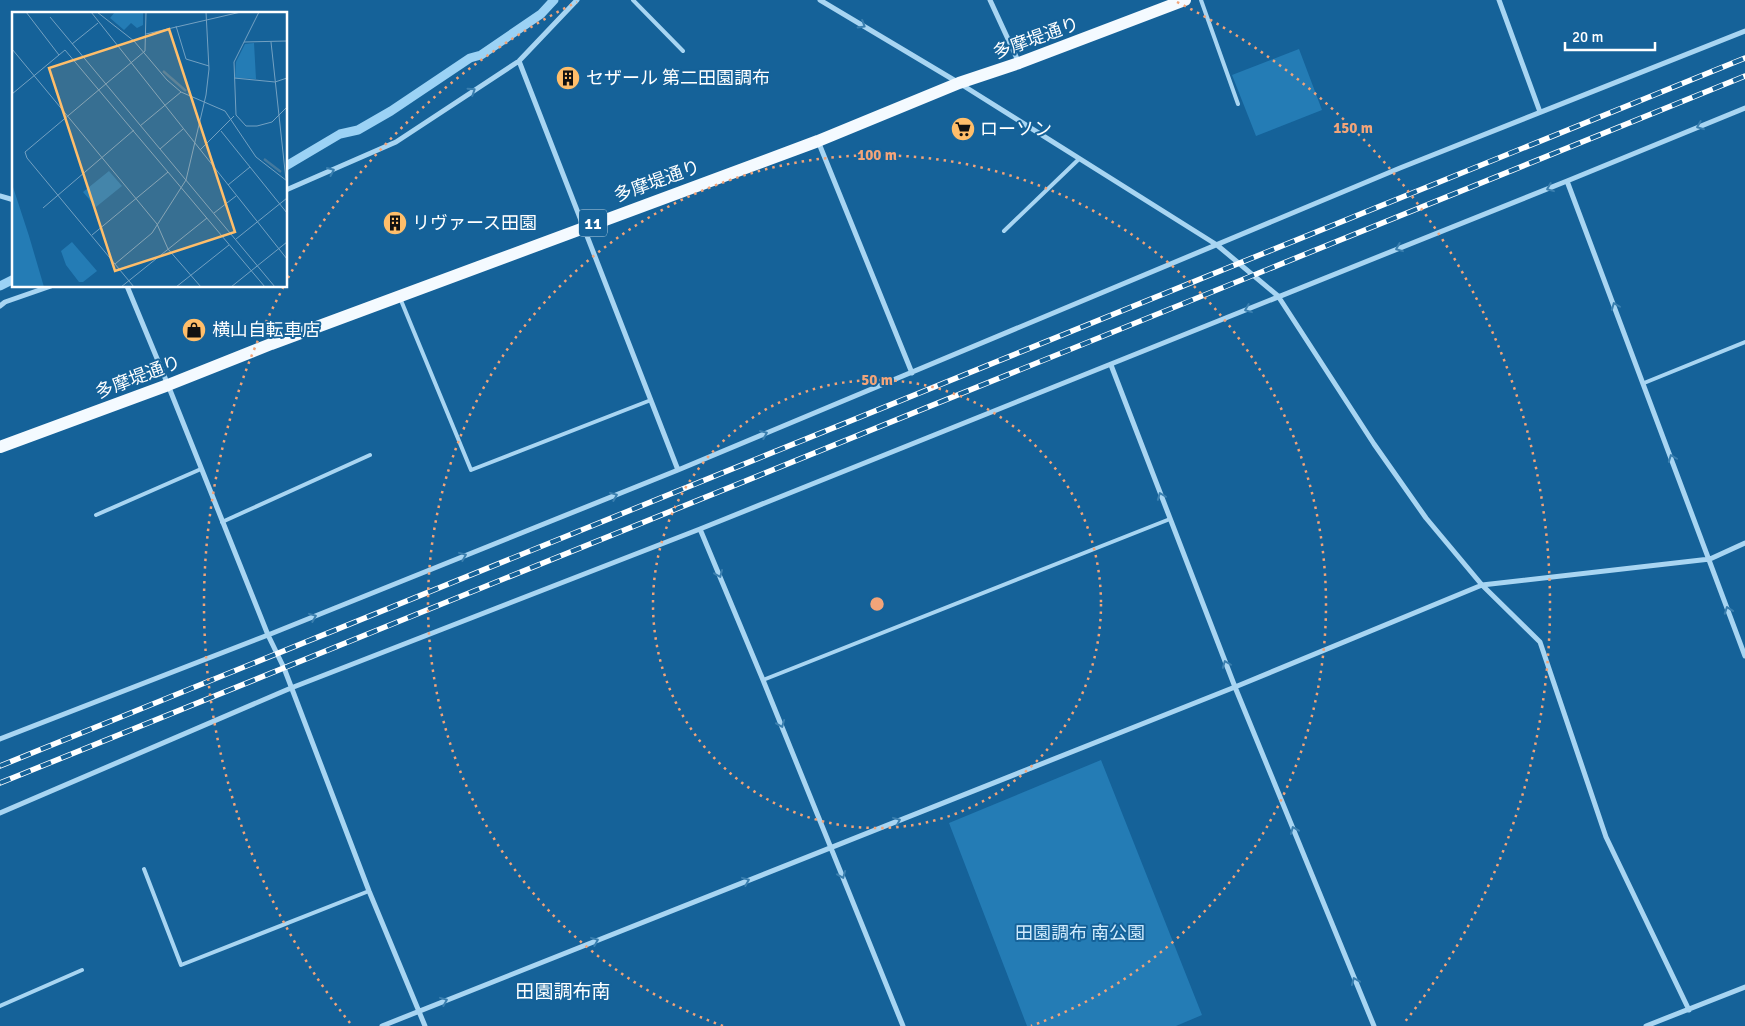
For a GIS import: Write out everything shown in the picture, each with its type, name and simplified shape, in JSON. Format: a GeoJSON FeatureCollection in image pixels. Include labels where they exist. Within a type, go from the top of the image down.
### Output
{"type":"FeatureCollection","features":[{"type":"Feature","properties":{"kind":"main road","name":"多摩堤通り"},"geometry":{"type":"LineString","coordinates":[[0,447],[399,296],[818,141],[959,83],[1019,63],[1185,0]]}},
{"type":"Feature","properties":{"kind":"street"},"geometry":{"type":"LineString","coordinates":[[288,189],[396,142],[519,61],[577,0]]}},
{"type":"Feature","properties":{"kind":"street"},"geometry":{"type":"LineString","coordinates":[[820,0],[959,83],[1218,245],[1278,296],[1374,444],[1421,511],[1482,585],[1540,642],[1606,837],[1689,1010]]}},
{"type":"Feature","properties":{"kind":"street"},"geometry":{"type":"LineString","coordinates":[[990,0],[1019,63]]}},
{"type":"Feature","properties":{"kind":"street"},"geometry":{"type":"LineString","coordinates":[[1499,0],[1540,112]]}},
{"type":"Feature","properties":{"kind":"street"},"geometry":{"type":"LineString","coordinates":[[0,738],[268,635],[678,470],[1400,168],[1745,31]]}},
{"type":"Feature","properties":{"kind":"street"},"geometry":{"type":"LineString","coordinates":[[519,61],[678,470]]}},
{"type":"Feature","properties":{"kind":"street"},"geometry":{"type":"LineString","coordinates":[[0,814],[291,688],[700,529],[1745,108]]}},
{"type":"Feature","properties":{"kind":"street"},"geometry":{"type":"LineString","coordinates":[[818,141],[912,373]]}},
{"type":"Feature","properties":{"kind":"street"},"geometry":{"type":"LineString","coordinates":[[1567,181],[1745,656]]}},
{"type":"Feature","properties":{"kind":"street"},"geometry":{"type":"LineString","coordinates":[[0,306],[4,302],[45,288]]}},
{"type":"Feature","properties":{"kind":"street"},"geometry":{"type":"LineString","coordinates":[[128,288],[268,635],[278,654],[369,891],[425,1026]]}},
{"type":"Feature","properties":{"kind":"street"},"geometry":{"type":"LineString","coordinates":[[1111,365],[1235,687],[1374,1026]]}},
{"type":"Feature","properties":{"kind":"street"},"geometry":{"type":"LineString","coordinates":[[700,529],[903,1026]]}},
{"type":"Feature","properties":{"kind":"street"},"geometry":{"type":"LineString","coordinates":[[382,1026],[1235,687],[1482,585],[1710,559],[1745,543]]}},
{"type":"Feature","properties":{"kind":"street"},"geometry":{"type":"LineString","coordinates":[[1646,1026],[1745,987]]}},
{"type":"Feature","properties":{"kind":"lane"},"geometry":{"type":"LineString","coordinates":[[633,0],[682,51]]}},
{"type":"Feature","properties":{"kind":"lane"},"geometry":{"type":"LineString","coordinates":[[1201,0],[1238,104]]}},
{"type":"Feature","properties":{"kind":"lane"},"geometry":{"type":"LineString","coordinates":[[1004,231],[1079,159]]}},
{"type":"Feature","properties":{"kind":"lane"},"geometry":{"type":"LineString","coordinates":[[399,296],[471,470],[652,400]]}},
{"type":"Feature","properties":{"kind":"lane"},"geometry":{"type":"LineString","coordinates":[[1644,383],[1745,342]]}},
{"type":"Feature","properties":{"kind":"lane"},"geometry":{"type":"LineString","coordinates":[[222,522],[370,454]]}},
{"type":"Feature","properties":{"kind":"lane"},"geometry":{"type":"LineString","coordinates":[[96,515],[201,468]]}},
{"type":"Feature","properties":{"kind":"lane"},"geometry":{"type":"LineString","coordinates":[[763,680],[1170,519]]}},
{"type":"Feature","properties":{"kind":"lane"},"geometry":{"type":"LineString","coordinates":[[144,869],[181,965],[369,891]]}},
{"type":"Feature","properties":{"kind":"lane"},"geometry":{"type":"LineString","coordinates":[[0,1006],[82,970]]}},
{"type":"Feature","properties":{"kind":"green space"},"geometry":{"type":"Polygon","coordinates":[[[1299,49],[1322,110],[1256,136],[1232,75],[1299,49]]]}},
{"type":"Feature","properties":{"kind":"green space","name":"田園調布 南公園"},"geometry":{"type":"Polygon","coordinates":[[[1101,760],[1202,1015],[1176,1026],[1027,1026],[949,823],[1101,760]]]}},
{"type":"Feature","properties":{"kind":"waterway"},"geometry":{"type":"LineString","coordinates":[[288,165],[340,134],[358,130],[391,111],[470,58],[481,55],[541,14],[554,0]]}},
{"type":"Feature","properties":{"kind":"waterway"},"geometry":{"type":"LineString","coordinates":[[0,286],[12,280]]}},
{"type":"Feature","properties":{"kind":"railway"},"geometry":{"type":"LineString","coordinates":[[0,766],[1745,58]]}},
{"type":"Feature","properties":{"kind":"railway"},"geometry":{"type":"LineString","coordinates":[[0,783],[1745,76]]}},
{"type":"Feature","properties":{"kind":"place","name":"セザール 第二田園調布"},"geometry":{"type":"Point","coordinates":[568,78]}},
{"type":"Feature","properties":{"kind":"place","name":"ローソン"},"geometry":{"type":"Point","coordinates":[963,129]}},
{"type":"Feature","properties":{"kind":"place","name":"リヴァース田園"},"geometry":{"type":"Point","coordinates":[395,223]}},
{"type":"Feature","properties":{"kind":"place","name":"横山自転車店"},"geometry":{"type":"Point","coordinates":[194,330]}},
{"type":"Feature","properties":{"kind":"district","name":"田園調布南"},"geometry":{"type":"Point","coordinates":[563,991]}}]}
